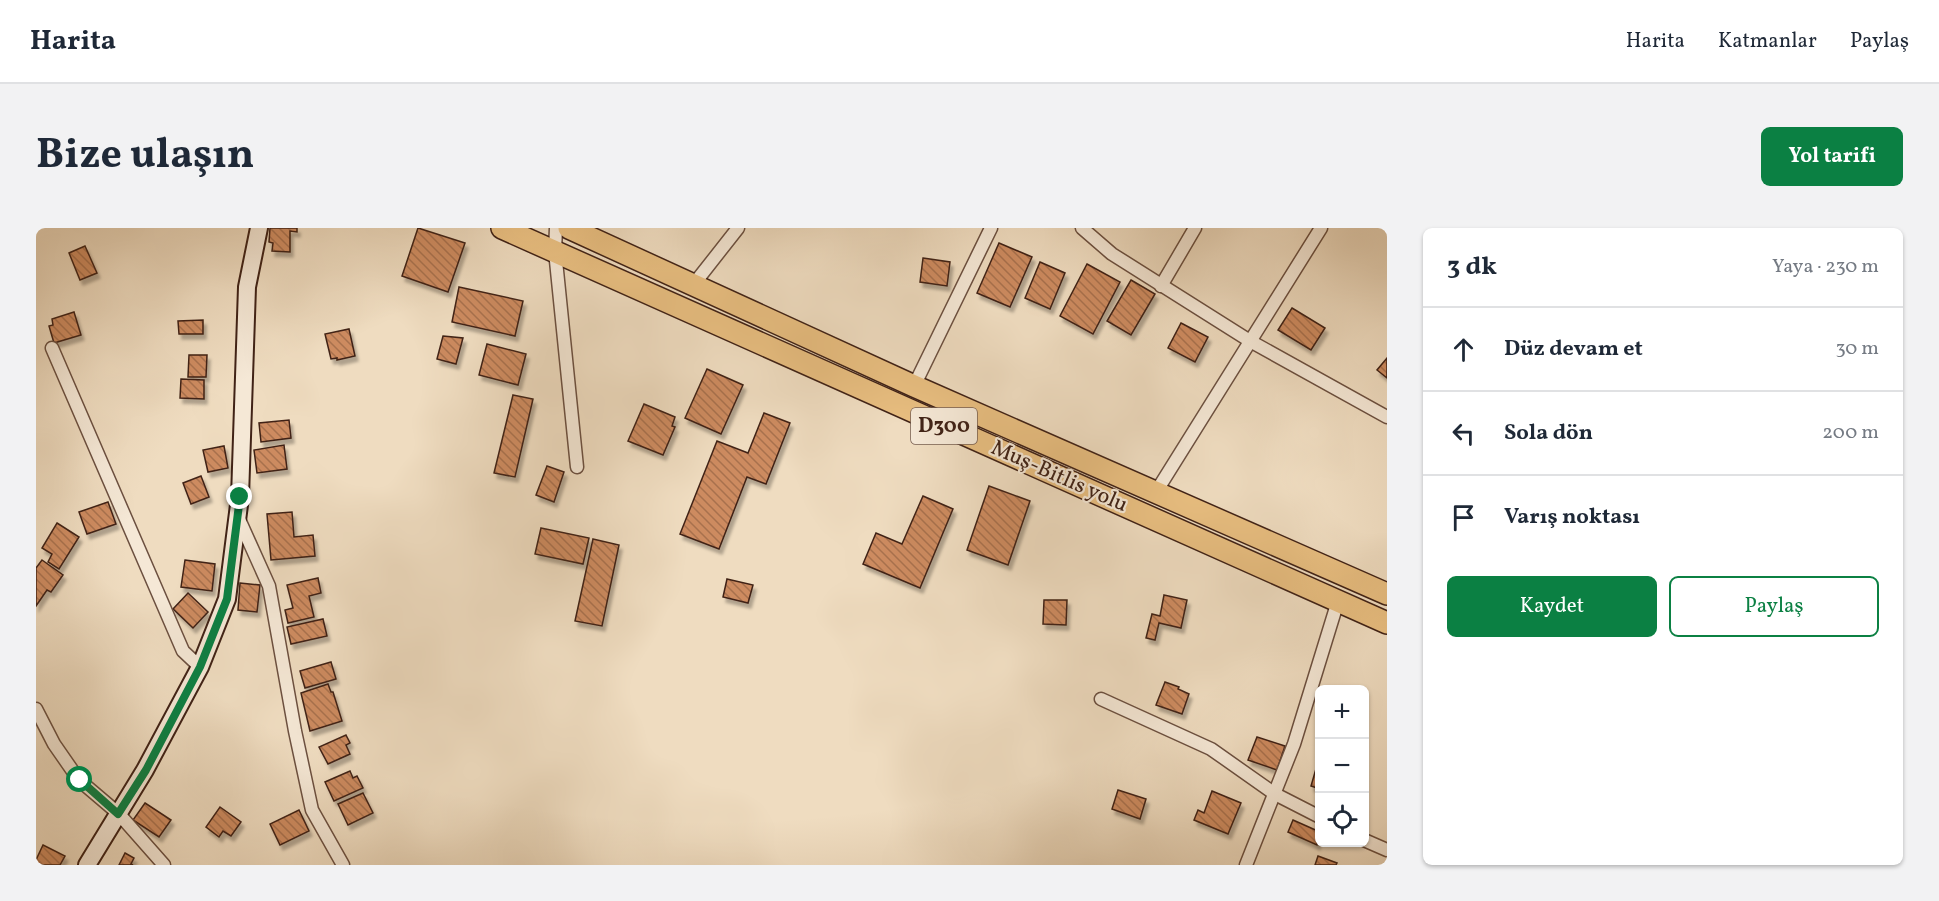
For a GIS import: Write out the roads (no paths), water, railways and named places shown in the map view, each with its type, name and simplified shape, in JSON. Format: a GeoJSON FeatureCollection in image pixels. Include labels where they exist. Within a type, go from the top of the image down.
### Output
{"type":"FeatureCollection","features":[{"type":"Feature","properties":{"kind":"highway","name":"Muş-Bitlis yolu"},"geometry":{"type":"LineString","coordinates":[[502,228],[1387,623]]}},
{"type":"Feature","properties":{"kind":"highway","name":"Muş-Bitlis yolu"},"geometry":{"type":"LineString","coordinates":[[569,228],[914,386],[1387,594]]}},
{"type":"Feature","properties":{"kind":"street"},"geometry":{"type":"LineString","coordinates":[[87,865],[146,770],[200,667],[227,599],[237,516],[247,287],[259,228]]}},
{"type":"Feature","properties":{"kind":"street"},"geometry":{"type":"LineString","coordinates":[[556,228],[555,251],[578,467]]}},
{"type":"Feature","properties":{"kind":"street"},"geometry":{"type":"LineString","coordinates":[[694,284],[738,228]]}},
{"type":"Feature","properties":{"kind":"street"},"geometry":{"type":"LineString","coordinates":[[914,386],[991,228]]}},
{"type":"Feature","properties":{"kind":"street"},"geometry":{"type":"LineString","coordinates":[[1082,228],[1112,254],[1161,286],[1250,341],[1387,417]]}},
{"type":"Feature","properties":{"kind":"street"},"geometry":{"type":"LineString","coordinates":[[1161,286],[1195,228]]}},
{"type":"Feature","properties":{"kind":"street"},"geometry":{"type":"LineString","coordinates":[[1156,492],[1321,228]]}},
{"type":"Feature","properties":{"kind":"street"},"geometry":{"type":"LineString","coordinates":[[52,348],[183,651],[200,667]]}},
{"type":"Feature","properties":{"kind":"street"},"geometry":{"type":"LineString","coordinates":[[237,516],[269,586],[312,810],[343,865]]}},
{"type":"Feature","properties":{"kind":"street"},"geometry":{"type":"LineString","coordinates":[[1246,865],[1294,744],[1338,601]]}},
{"type":"Feature","properties":{"kind":"street"},"geometry":{"type":"LineString","coordinates":[[1101,699],[1211,749],[1275,794],[1315,814]]}},
{"type":"Feature","properties":{"kind":"street"},"geometry":{"type":"LineString","coordinates":[[36,709],[54,744],[80,780],[118,814],[164,865]]}},
{"type":"Feature","properties":{"kind":"street"},"geometry":{"type":"LineString","coordinates":[[1369,842],[1387,850]]}}]}
